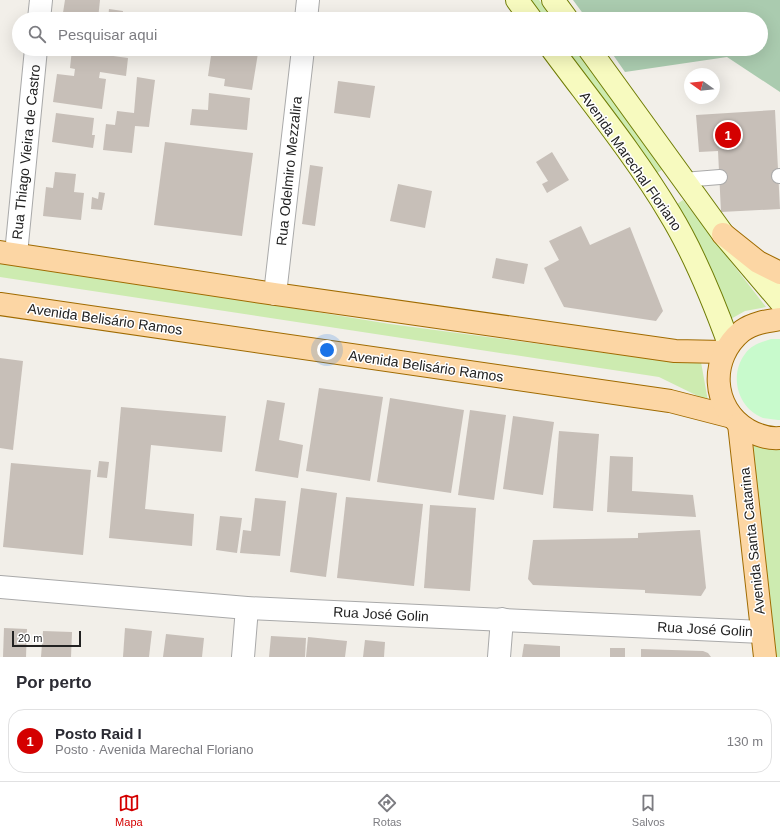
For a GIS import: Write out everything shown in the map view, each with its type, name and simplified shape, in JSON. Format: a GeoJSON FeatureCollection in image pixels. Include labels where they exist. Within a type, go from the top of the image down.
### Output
{"type":"FeatureCollection","features":[{"type":"Feature","properties":{"kind":"main road"},"geometry":{"type":"LineString","coordinates":[[517,0],[526,12]]}},
{"type":"Feature","properties":{"kind":"main road"},"geometry":{"type":"LineString","coordinates":[[553,0],[562,12]]}},
{"type":"Feature","properties":{"kind":"main road","name":"Avenida Marechal Floriano"},"geometry":{"type":"LineString","coordinates":[[557,56],[658,195],[689,247],[716,309],[727,348]]}},
{"type":"Feature","properties":{"kind":"main road"},"geometry":{"type":"LineString","coordinates":[[593,56],[723,234],[780,301]]}},
{"type":"Feature","properties":{"kind":"main road"},"geometry":{"type":"LineString","coordinates":[[658,195],[683,180]]}},
{"type":"Feature","properties":{"kind":"main road"},"geometry":{"type":"LineString","coordinates":[[723,234],[758,262],[780,272]]}},
{"type":"Feature","properties":{"kind":"main road"},"geometry":{"type":"LineString","coordinates":[[8,253],[275,294],[675,351],[727,348]]}},
{"type":"Feature","properties":{"kind":"main road","name":"Avenida Belisário Ramos"},"geometry":{"type":"LineString","coordinates":[[0,304],[670,401],[735,421]]}},
{"type":"Feature","properties":{"kind":"main road"},"geometry":{"type":"LineString","coordinates":[[780,319],[760,322],[743,330],[727,348],[719,369],[718,386],[723,402],[735,421],[756,434],[780,438]]}},
{"type":"Feature","properties":{"kind":"main road","name":"Avenida Santa Catarina"},"geometry":{"type":"LineString","coordinates":[[735,421],[765,657]]}},
{"type":"Feature","properties":{"kind":"street"},"geometry":{"type":"LineString","coordinates":[[40,12],[41,0]]}},
{"type":"Feature","properties":{"kind":"street"},"geometry":{"type":"LineString","coordinates":[[307,12],[308,0]]}},
{"type":"Feature","properties":{"kind":"street","name":"Rua Thiago Vieira de Castro"},"geometry":{"type":"LineString","coordinates":[[8,253],[35,56]]}},
{"type":"Feature","properties":{"kind":"street","name":"Rua Odelmiro Mezzalira"},"geometry":{"type":"LineString","coordinates":[[275,294],[301,56]]}},
{"type":"Feature","properties":{"kind":"street","name":"Rua José Golin"},"geometry":{"type":"LineString","coordinates":[[0,587],[247,608],[762,632]]}},
{"type":"Feature","properties":{"kind":"street"},"geometry":{"type":"LineString","coordinates":[[243,657],[247,608]]}},
{"type":"Feature","properties":{"kind":"street"},"geometry":{"type":"LineString","coordinates":[[499,657],[502,619]]}},
{"type":"Feature","properties":{"kind":"lane"},"geometry":{"type":"LineString","coordinates":[[683,180],[720,177]]}},
{"type":"Feature","properties":{"kind":"green space"},"geometry":{"type":"Polygon","coordinates":[[[529,0],[539,0],[548,12],[538,12],[529,0]]]}},
{"type":"Feature","properties":{"kind":"green space"},"geometry":{"type":"Polygon","coordinates":[[[573,0],[780,0],[780,92],[727,57],[625,72],[614,56],[768,56],[768,12],[582,12],[573,0]]]}},
{"type":"Feature","properties":{"kind":"green space"},"geometry":{"type":"Polygon","coordinates":[[[570,56],[580,56],[663,169],[656,174],[570,56]]]}},
{"type":"Feature","properties":{"kind":"green space"},"geometry":{"type":"Polygon","coordinates":[[[683,200],[766,307],[745,311],[729,320],[694,237],[677,204],[683,200]]]}},
{"type":"Feature","properties":{"kind":"green space"},"geometry":{"type":"Polygon","coordinates":[[[0,260],[390,324],[666,361],[701,362],[708,401],[659,377],[0,277],[0,260]]]}},
{"type":"Feature","properties":{"kind":"green space"},"geometry":{"type":"Polygon","coordinates":[[[771,339],[780,339],[780,420],[763,418],[747,407],[738,390],[737,381],[737,371],[740,362],[747,351],[757,344],[771,339]]]}},
{"type":"Feature","properties":{"kind":"green space"},"geometry":{"type":"Polygon","coordinates":[[[748,444],[780,446],[780,657],[772,657],[748,444]]]}},
{"type":"Feature","properties":{"kind":"building"},"geometry":{"type":"Polygon","coordinates":[[[65,0],[100,0],[99,12],[63,12],[65,0]]]}},
{"type":"Feature","properties":{"kind":"building"},"geometry":{"type":"Polygon","coordinates":[[[109,9],[123,11],[123,12],[109,12],[109,9]]]}},
{"type":"Feature","properties":{"kind":"building"},"geometry":{"type":"Polygon","coordinates":[[[71,56],[113,56],[128,58],[126,76],[100,72],[99,78],[106,79],[102,109],[53,102],[57,74],[74,76],[75,69],[70,68],[71,56]]]}},
{"type":"Feature","properties":{"kind":"building"},"geometry":{"type":"Polygon","coordinates":[[[211,56],[258,56],[252,90],[224,86],[225,79],[208,76],[211,56]]]}},
{"type":"Feature","properties":{"kind":"building"},"geometry":{"type":"Polygon","coordinates":[[[137,77],[155,80],[149,127],[135,126],[132,153],[103,150],[106,124],[115,125],[117,111],[134,113],[137,77]]]}},
{"type":"Feature","properties":{"kind":"building"},"geometry":{"type":"Polygon","coordinates":[[[338,81],[375,86],[370,118],[334,113],[338,81]]]}},
{"type":"Feature","properties":{"kind":"building"},"geometry":{"type":"Polygon","coordinates":[[[209,93],[250,98],[247,130],[190,125],[192,109],[208,110],[209,93]]]}},
{"type":"Feature","properties":{"kind":"building"},"geometry":{"type":"Polygon","coordinates":[[[775,110],[780,209],[721,212],[718,151],[699,152],[696,115],[775,110]]]}},
{"type":"Feature","properties":{"kind":"building"},"geometry":{"type":"Polygon","coordinates":[[[56,113],[94,118],[92,135],[95,135],[93,148],[52,142],[56,113]]]}},
{"type":"Feature","properties":{"kind":"building"},"geometry":{"type":"Polygon","coordinates":[[[165,142],[253,153],[242,236],[154,225],[165,142]]]}},
{"type":"Feature","properties":{"kind":"building"},"geometry":{"type":"Polygon","coordinates":[[[552,152],[569,180],[547,193],[542,184],[548,181],[536,162],[552,152]]]}},
{"type":"Feature","properties":{"kind":"building"},"geometry":{"type":"Polygon","coordinates":[[[310,165],[323,167],[315,226],[302,224],[310,165]]]}},
{"type":"Feature","properties":{"kind":"building"},"geometry":{"type":"Polygon","coordinates":[[[55,172],[76,174],[74,192],[84,193],[81,220],[43,216],[46,187],[53,188],[55,172]]]}},
{"type":"Feature","properties":{"kind":"building"},"geometry":{"type":"Polygon","coordinates":[[[398,184],[432,191],[425,228],[390,221],[398,184]]]}},
{"type":"Feature","properties":{"kind":"building"},"geometry":{"type":"Polygon","coordinates":[[[99,192],[105,193],[102,210],[91,209],[92,197],[98,199],[99,192]]]}},
{"type":"Feature","properties":{"kind":"building"},"geometry":{"type":"Polygon","coordinates":[[[581,226],[590,245],[630,227],[663,311],[656,321],[564,307],[544,268],[559,260],[549,241],[581,226]]]}},
{"type":"Feature","properties":{"kind":"building"},"geometry":{"type":"Polygon","coordinates":[[[496,258],[528,264],[524,284],[492,278],[496,258]]]}},
{"type":"Feature","properties":{"kind":"building"},"geometry":{"type":"Polygon","coordinates":[[[0,358],[23,361],[13,450],[0,448],[0,358]]]}},
{"type":"Feature","properties":{"kind":"building"},"geometry":{"type":"Polygon","coordinates":[[[319,388],[383,397],[370,481],[306,471],[319,388]]]}},
{"type":"Feature","properties":{"kind":"building"},"geometry":{"type":"Polygon","coordinates":[[[390,398],[464,410],[451,493],[377,482],[390,398]]]}},
{"type":"Feature","properties":{"kind":"building"},"geometry":{"type":"Polygon","coordinates":[[[267,400],[285,403],[279,440],[303,445],[298,478],[255,471],[267,400]]]}},
{"type":"Feature","properties":{"kind":"building"},"geometry":{"type":"Polygon","coordinates":[[[121,407],[226,416],[222,452],[151,445],[145,509],[194,514],[192,546],[109,538],[121,407]]]}},
{"type":"Feature","properties":{"kind":"building"},"geometry":{"type":"Polygon","coordinates":[[[470,410],[506,415],[494,500],[458,495],[470,410]]]}},
{"type":"Feature","properties":{"kind":"building"},"geometry":{"type":"Polygon","coordinates":[[[513,416],[554,422],[543,495],[503,489],[513,416]]]}},
{"type":"Feature","properties":{"kind":"building"},"geometry":{"type":"Polygon","coordinates":[[[559,431],[599,434],[593,511],[553,508],[559,431]]]}},
{"type":"Feature","properties":{"kind":"building"},"geometry":{"type":"Polygon","coordinates":[[[610,456],[633,457],[632,491],[693,495],[696,517],[607,512],[610,456]]]}},
{"type":"Feature","properties":{"kind":"building"},"geometry":{"type":"Polygon","coordinates":[[[99,461],[109,462],[107,478],[97,477],[99,461]]]}},
{"type":"Feature","properties":{"kind":"building"},"geometry":{"type":"Polygon","coordinates":[[[11,463],[91,470],[83,555],[3,547],[11,463]]]}},
{"type":"Feature","properties":{"kind":"building"},"geometry":{"type":"Polygon","coordinates":[[[301,488],[337,493],[326,577],[290,572],[301,488]]]}},
{"type":"Feature","properties":{"kind":"building"},"geometry":{"type":"Polygon","coordinates":[[[346,497],[423,504],[414,586],[337,578],[346,497]]]}},
{"type":"Feature","properties":{"kind":"building"},"geometry":{"type":"Polygon","coordinates":[[[255,498],[286,501],[280,556],[240,553],[243,530],[251,531],[255,498]]]}},
{"type":"Feature","properties":{"kind":"building"},"geometry":{"type":"Polygon","coordinates":[[[430,505],[476,508],[470,591],[424,588],[430,505]]]}},
{"type":"Feature","properties":{"kind":"building"},"geometry":{"type":"Polygon","coordinates":[[[220,516],[242,518],[237,553],[216,550],[220,516]]]}},
{"type":"Feature","properties":{"kind":"building"},"geometry":{"type":"Polygon","coordinates":[[[700,530],[706,588],[701,596],[645,593],[645,590],[533,585],[528,579],[533,540],[638,538],[638,533],[700,530]]]}},
{"type":"Feature","properties":{"kind":"building"},"geometry":{"type":"Polygon","coordinates":[[[4,628],[27,629],[26,657],[3,657],[4,628]]]}},
{"type":"Feature","properties":{"kind":"building"},"geometry":{"type":"Polygon","coordinates":[[[125,628],[152,631],[149,657],[123,657],[125,628]]]}},
{"type":"Feature","properties":{"kind":"building"},"geometry":{"type":"Polygon","coordinates":[[[43,631],[72,632],[71,657],[41,657],[43,631]]]}},
{"type":"Feature","properties":{"kind":"building"},"geometry":{"type":"Polygon","coordinates":[[[166,634],[204,638],[202,657],[163,657],[166,634]]]}},
{"type":"Feature","properties":{"kind":"building"},"geometry":{"type":"Polygon","coordinates":[[[271,636],[306,638],[305,657],[269,657],[271,636]]]}},
{"type":"Feature","properties":{"kind":"building"},"geometry":{"type":"Polygon","coordinates":[[[308,637],[347,641],[345,657],[306,657],[308,637]]]}},
{"type":"Feature","properties":{"kind":"building"},"geometry":{"type":"Polygon","coordinates":[[[365,640],[385,642],[384,657],[363,657],[365,640]]]}},
{"type":"Feature","properties":{"kind":"building"},"geometry":{"type":"Polygon","coordinates":[[[524,644],[560,646],[560,657],[522,657],[524,644]]]}},
{"type":"Feature","properties":{"kind":"building"},"geometry":{"type":"Polygon","coordinates":[[[610,648],[625,648],[625,657],[610,657],[610,648]]]}},
{"type":"Feature","properties":{"kind":"building"},"geometry":{"type":"Polygon","coordinates":[[[641,649],[703,651],[708,653],[711,657],[641,657],[641,649]]]}},
{"type":"Feature","properties":{"kind":"place","name":"Posto Raid I"},"geometry":{"type":"Point","coordinates":[728,135]}}]}
